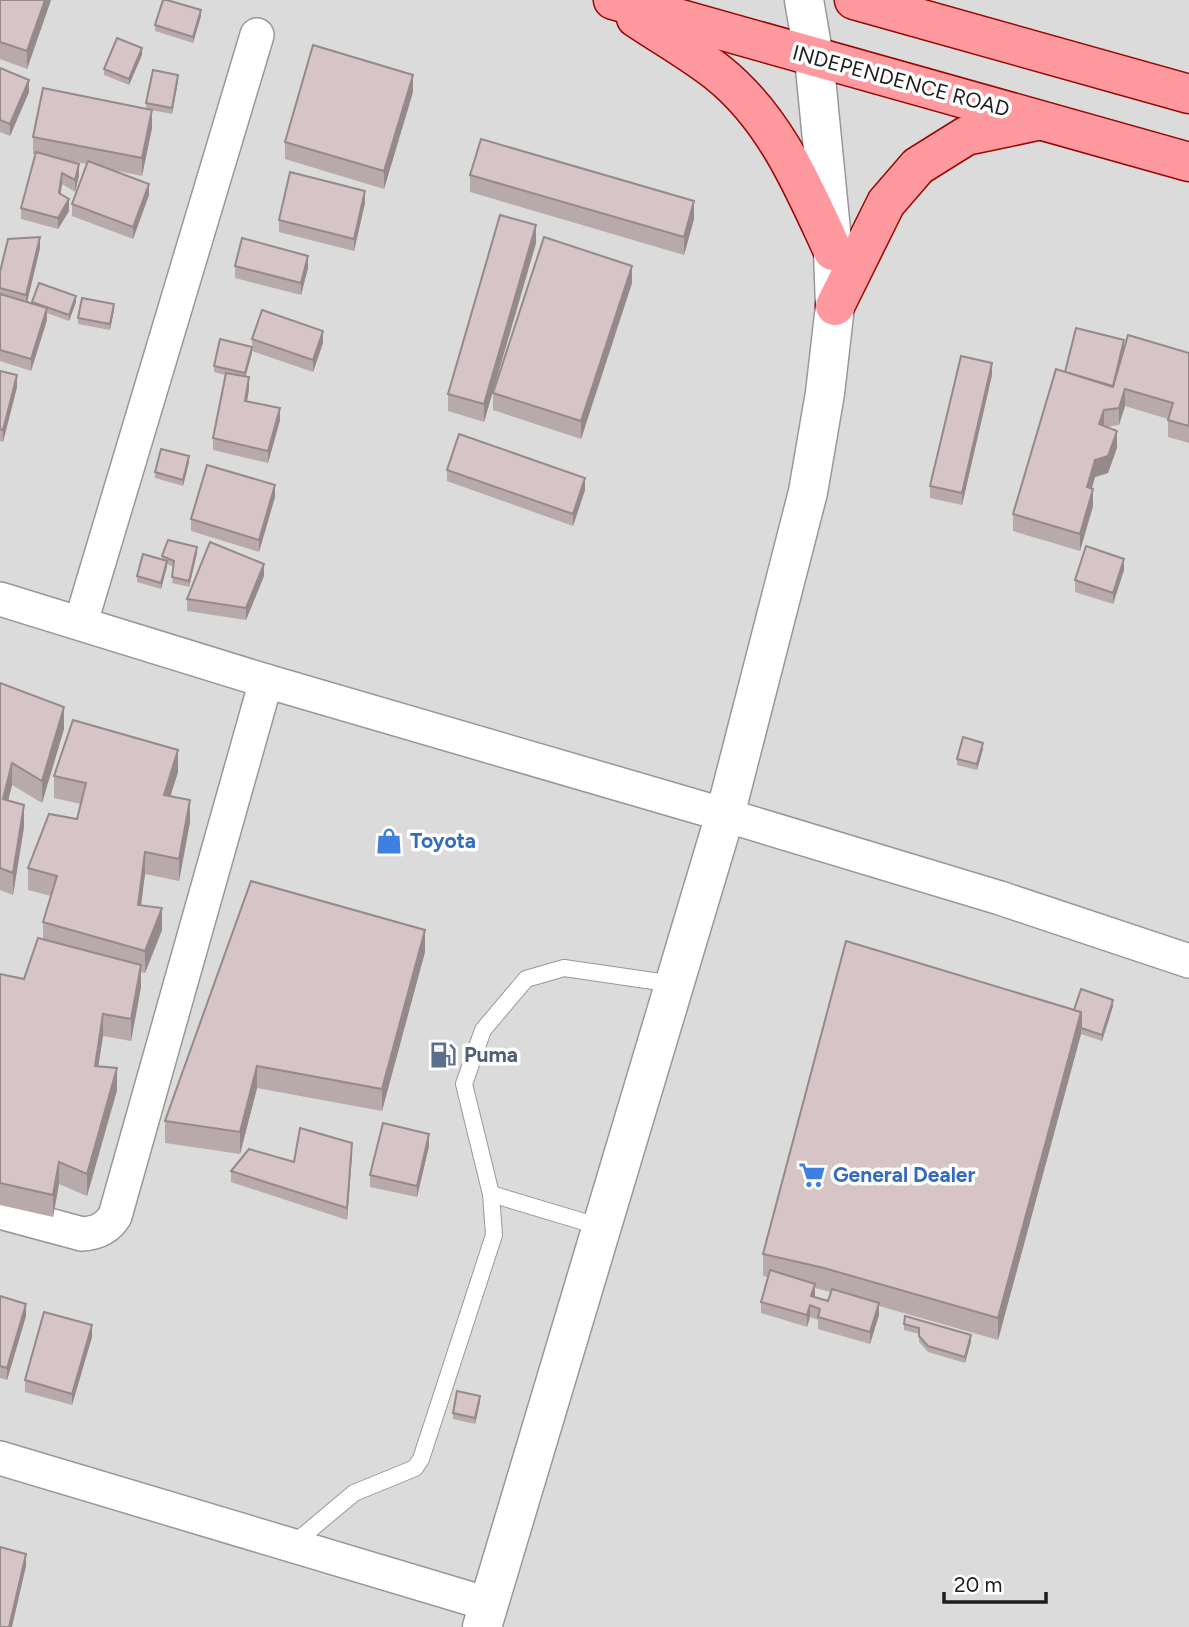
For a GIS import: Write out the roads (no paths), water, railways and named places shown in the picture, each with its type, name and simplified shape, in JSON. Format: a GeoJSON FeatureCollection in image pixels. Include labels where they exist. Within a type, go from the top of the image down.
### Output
{"type":"FeatureCollection","features":[{"type":"Feature","properties":{"kind":"main road","name":"INDEPENDENCE ROAD"},"geometry":{"type":"LineString","coordinates":[[611,0],[1189,162]]}},
{"type":"Feature","properties":{"kind":"main road"},"geometry":{"type":"LineString","coordinates":[[611,0],[718,73],[760,115],[792,162],[834,251]]}},
{"type":"Feature","properties":{"kind":"main road"},"geometry":{"type":"LineString","coordinates":[[855,0],[1189,94]]}},
{"type":"Feature","properties":{"kind":"main road"},"geometry":{"type":"LineString","coordinates":[[927,0],[969,31]]}},
{"type":"Feature","properties":{"kind":"main road"},"geometry":{"type":"LineString","coordinates":[[835,306],[886,203],[918,166],[966,135],[1042,120]]}},
{"type":"Feature","properties":{"kind":"street"},"geometry":{"type":"LineString","coordinates":[[0,1458],[292,1545],[485,1615],[725,815],[808,492],[825,393],[835,306],[834,251],[814,58],[804,0]]}},
{"type":"Feature","properties":{"kind":"street"},"geometry":{"type":"LineString","coordinates":[[81,622],[257,35]]}},
{"type":"Feature","properties":{"kind":"street"},"geometry":{"type":"LineString","coordinates":[[0,599],[266,681],[1000,898],[1189,961]]}},
{"type":"Feature","properties":{"kind":"street"},"geometry":{"type":"LineString","coordinates":[[0,1212],[82,1234],[103,1229],[115,1216],[266,681]]}},
{"type":"Feature","properties":{"kind":"lane"},"geometry":{"type":"LineString","coordinates":[[292,1545],[354,1493],[415,1468],[421,1459],[494,1235],[491,1194],[464,1084],[483,1030],[526,979],[564,968],[674,984]]}},
{"type":"Feature","properties":{"kind":"lane"},"geometry":{"type":"LineString","coordinates":[[491,1194],[601,1227]]}},
{"type":"Feature","properties":{"kind":"place","name":"Toyota"},"geometry":{"type":"Point","coordinates":[389,841]}},
{"type":"Feature","properties":{"kind":"place","name":"Puma"},"geometry":{"type":"Point","coordinates":[443,1055]}},
{"type":"Feature","properties":{"kind":"place","name":"General Dealer"},"geometry":{"type":"Point","coordinates":[812,1175]}}]}
